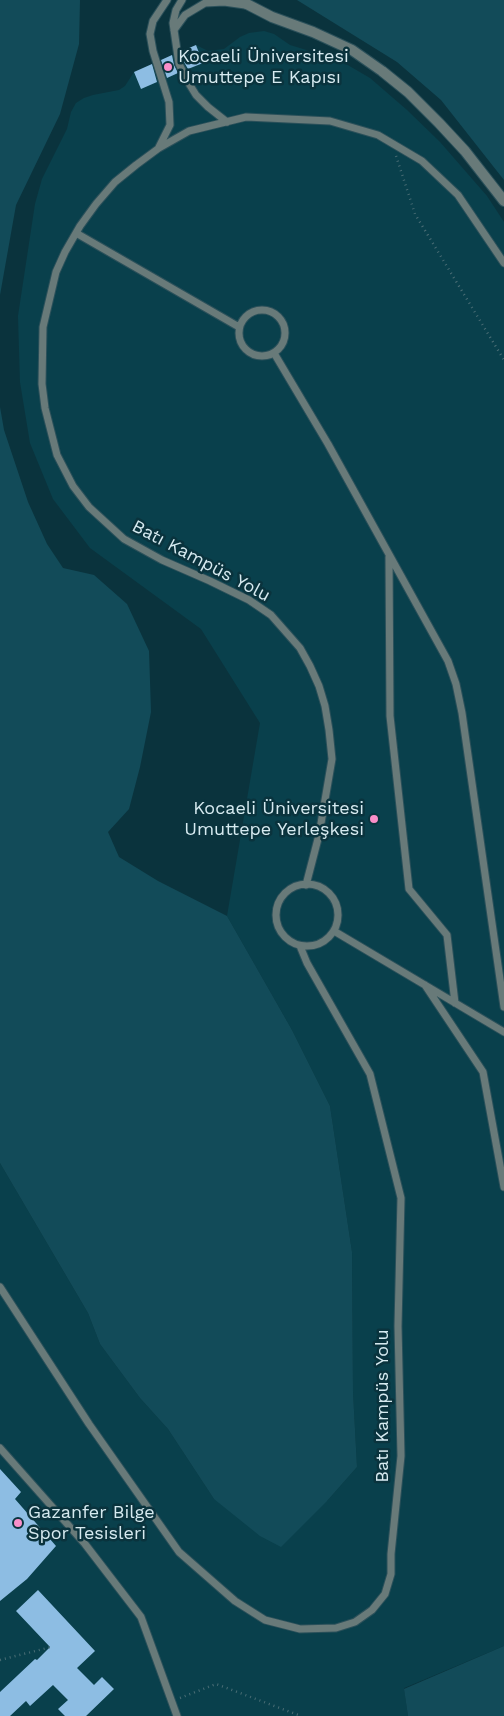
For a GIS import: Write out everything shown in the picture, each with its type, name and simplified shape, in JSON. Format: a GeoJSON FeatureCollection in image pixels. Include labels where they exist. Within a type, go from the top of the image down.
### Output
{"type":"FeatureCollection","features":[{"type":"Feature","properties":{"kind":"street"},"geometry":{"type":"LineString","coordinates":[[240,0],[272,17],[313,32],[352,50],[382,71],[408,92],[446,130],[504,201]]}},
{"type":"Feature","properties":{"kind":"lane"},"geometry":{"type":"LineString","coordinates":[[159,148],[170,125],[169,102],[153,51],[150,34],[153,22],[167,0]]}},
{"type":"Feature","properties":{"kind":"lane"},"geometry":{"type":"LineString","coordinates":[[182,0],[176,10],[174,30],[179,64],[196,95],[227,122]]}},
{"type":"Feature","properties":{"kind":"lane"},"geometry":{"type":"LineString","coordinates":[[174,30],[185,15],[205,3],[224,2],[252,7]]}},
{"type":"Feature","properties":{"kind":"lane","name":"Batı Kampüs Yolu"},"geometry":{"type":"LineString","coordinates":[[0,1287],[88,1424],[179,1552],[235,1601],[265,1620],[300,1629],[336,1628],[355,1622],[372,1610],[385,1594],[391,1574],[391,1554],[401,1456],[398,1326],[401,1198],[370,1074],[300,946],[290,942],[282,934],[277,925],[276,914],[278,904],[284,895],[292,888],[306,884],[319,835],[332,759],[330,730],[325,706],[310,666],[285,630],[271,615],[249,600],[162,560],[124,539],[89,507],[73,486],[57,455],[45,408],[41,356],[43,327],[56,272],[65,252],[96,204],[115,182],[159,148],[188,131],[246,117],[330,121],[378,136],[391,143],[422,161],[458,195],[504,263]]}},
{"type":"Feature","properties":{"kind":"lane"},"geometry":{"type":"LineString","coordinates":[[76,233],[239,327]]}},
{"type":"Feature","properties":{"kind":"lane"},"geometry":{"type":"LineString","coordinates":[[261,309],[268,310],[281,319],[285,333],[284,341],[274,353],[266,356],[251,354],[240,343],[239,327],[247,314],[261,309]]}},
{"type":"Feature","properties":{"kind":"lane"},"geometry":{"type":"LineString","coordinates":[[274,353],[328,444],[448,661],[456,684],[462,714],[504,1007]]}},
{"type":"Feature","properties":{"kind":"lane"},"geometry":{"type":"LineString","coordinates":[[389,556],[390,716],[410,889],[447,935],[455,1003]]}},
{"type":"Feature","properties":{"kind":"lane"},"geometry":{"type":"LineString","coordinates":[[300,946],[310,947],[328,939],[338,922],[336,902],[330,893],[322,887],[306,884]]}},
{"type":"Feature","properties":{"kind":"lane"},"geometry":{"type":"LineString","coordinates":[[334,931],[504,1032]]}},
{"type":"Feature","properties":{"kind":"lane"},"geometry":{"type":"LineString","coordinates":[[425,985],[483,1072],[504,1187]]}},
{"type":"Feature","properties":{"kind":"lane"},"geometry":{"type":"LineString","coordinates":[[0,1448],[85,1544],[141,1617],[177,1716]]}},
{"type":"Feature","properties":{"kind":"path"},"geometry":{"type":"LineString","coordinates":[[391,143],[415,214],[504,360]]}},
{"type":"Feature","properties":{"kind":"path"},"geometry":{"type":"LineString","coordinates":[[0,1660],[51,1647]]}},
{"type":"Feature","properties":{"kind":"path"},"geometry":{"type":"LineString","coordinates":[[172,1701],[216,1684],[301,1716]]}},
{"type":"Feature","properties":{"kind":"shaded area"},"geometry":{"type":"Polygon","coordinates":[[[0,0],[80,0],[79,44],[60,114],[16,205],[0,295],[0,0]]]}},
{"type":"Feature","properties":{"kind":"shaded area"},"geometry":{"type":"Polygon","coordinates":[[[297,0],[504,0],[504,180],[441,100],[397,62],[297,0]]]}},
{"type":"Feature","properties":{"kind":"shaded area","name":"Kocaeli Üniversitesi Umuttepe Yerleşkesi"},"geometry":{"type":"Polygon","coordinates":[[[264,31],[274,34],[290,45],[339,60],[370,78],[440,142],[487,196],[504,222],[504,1646],[404,1688],[408,1716],[0,1716],[0,1163],[88,1313],[100,1344],[140,1398],[168,1429],[214,1499],[327,1501],[357,1467],[353,1392],[352,1252],[330,1106],[292,1030],[227,916],[260,723],[201,629],[90,548],[53,499],[30,443],[20,382],[18,316],[35,204],[42,179],[67,129],[71,112],[76,103],[93,95],[119,90],[125,86],[134,72],[196,45],[208,51],[224,49],[240,37],[249,33],[264,31]]]}},
{"type":"Feature","properties":{"kind":"shaded area"},"geometry":{"type":"Polygon","coordinates":[[[0,407],[4,430],[28,502],[47,544],[63,568],[94,575],[127,604],[149,651],[151,712],[140,767],[129,809],[108,832],[119,857],[158,881],[227,916],[292,1030],[330,1106],[352,1252],[353,1392],[357,1467],[327,1501],[281,1547],[260,1536],[214,1499],[168,1429],[140,1398],[100,1344],[88,1313],[0,1163],[0,407]]]}},
{"type":"Feature","properties":{"kind":"shaded area"},"geometry":{"type":"Polygon","coordinates":[[[504,1646],[504,1716],[408,1716],[404,1689],[504,1646]]]}},
{"type":"Feature","properties":{"kind":"building"},"geometry":{"type":"Polygon","coordinates":[[[196,45],[203,63],[188,69],[184,62],[182,51],[196,45]]]}},
{"type":"Feature","properties":{"kind":"building"},"geometry":{"type":"Polygon","coordinates":[[[172,55],[178,73],[167,78],[161,60],[172,55]]]}},
{"type":"Feature","properties":{"kind":"building"},"geometry":{"type":"Polygon","coordinates":[[[152,64],[157,82],[141,89],[134,72],[152,64]]]}},
{"type":"Feature","properties":{"kind":"building","name":"Gazanfer Bilge Spor Tesisleri"},"geometry":{"type":"Polygon","coordinates":[[[0,1469],[21,1492],[15,1499],[56,1546],[27,1579],[0,1601],[0,1469]]]}},
{"type":"Feature","properties":{"kind":"building"},"geometry":{"type":"Polygon","coordinates":[[[38,1590],[95,1651],[77,1668],[94,1685],[102,1677],[114,1689],[86,1716],[65,1716],[58,1709],[68,1700],[53,1685],[30,1706],[26,1701],[10,1716],[0,1716],[0,1692],[50,1647],[16,1611],[38,1590]]]}},
{"type":"Feature","properties":{"kind":"place","name":"Kocaeli Üniversitesi Umuttepe E Kapısı"},"geometry":{"type":"Point","coordinates":[168,67]}},
{"type":"Feature","properties":{"kind":"place","name":"Kocaeli Üniversitesi Umuttepe Yerleşkesi"},"geometry":{"type":"Point","coordinates":[374,819]}},
{"type":"Feature","properties":{"kind":"place","name":"Gazanfer Bilge Spor Tesisleri"},"geometry":{"type":"Point","coordinates":[18,1523]}}]}
